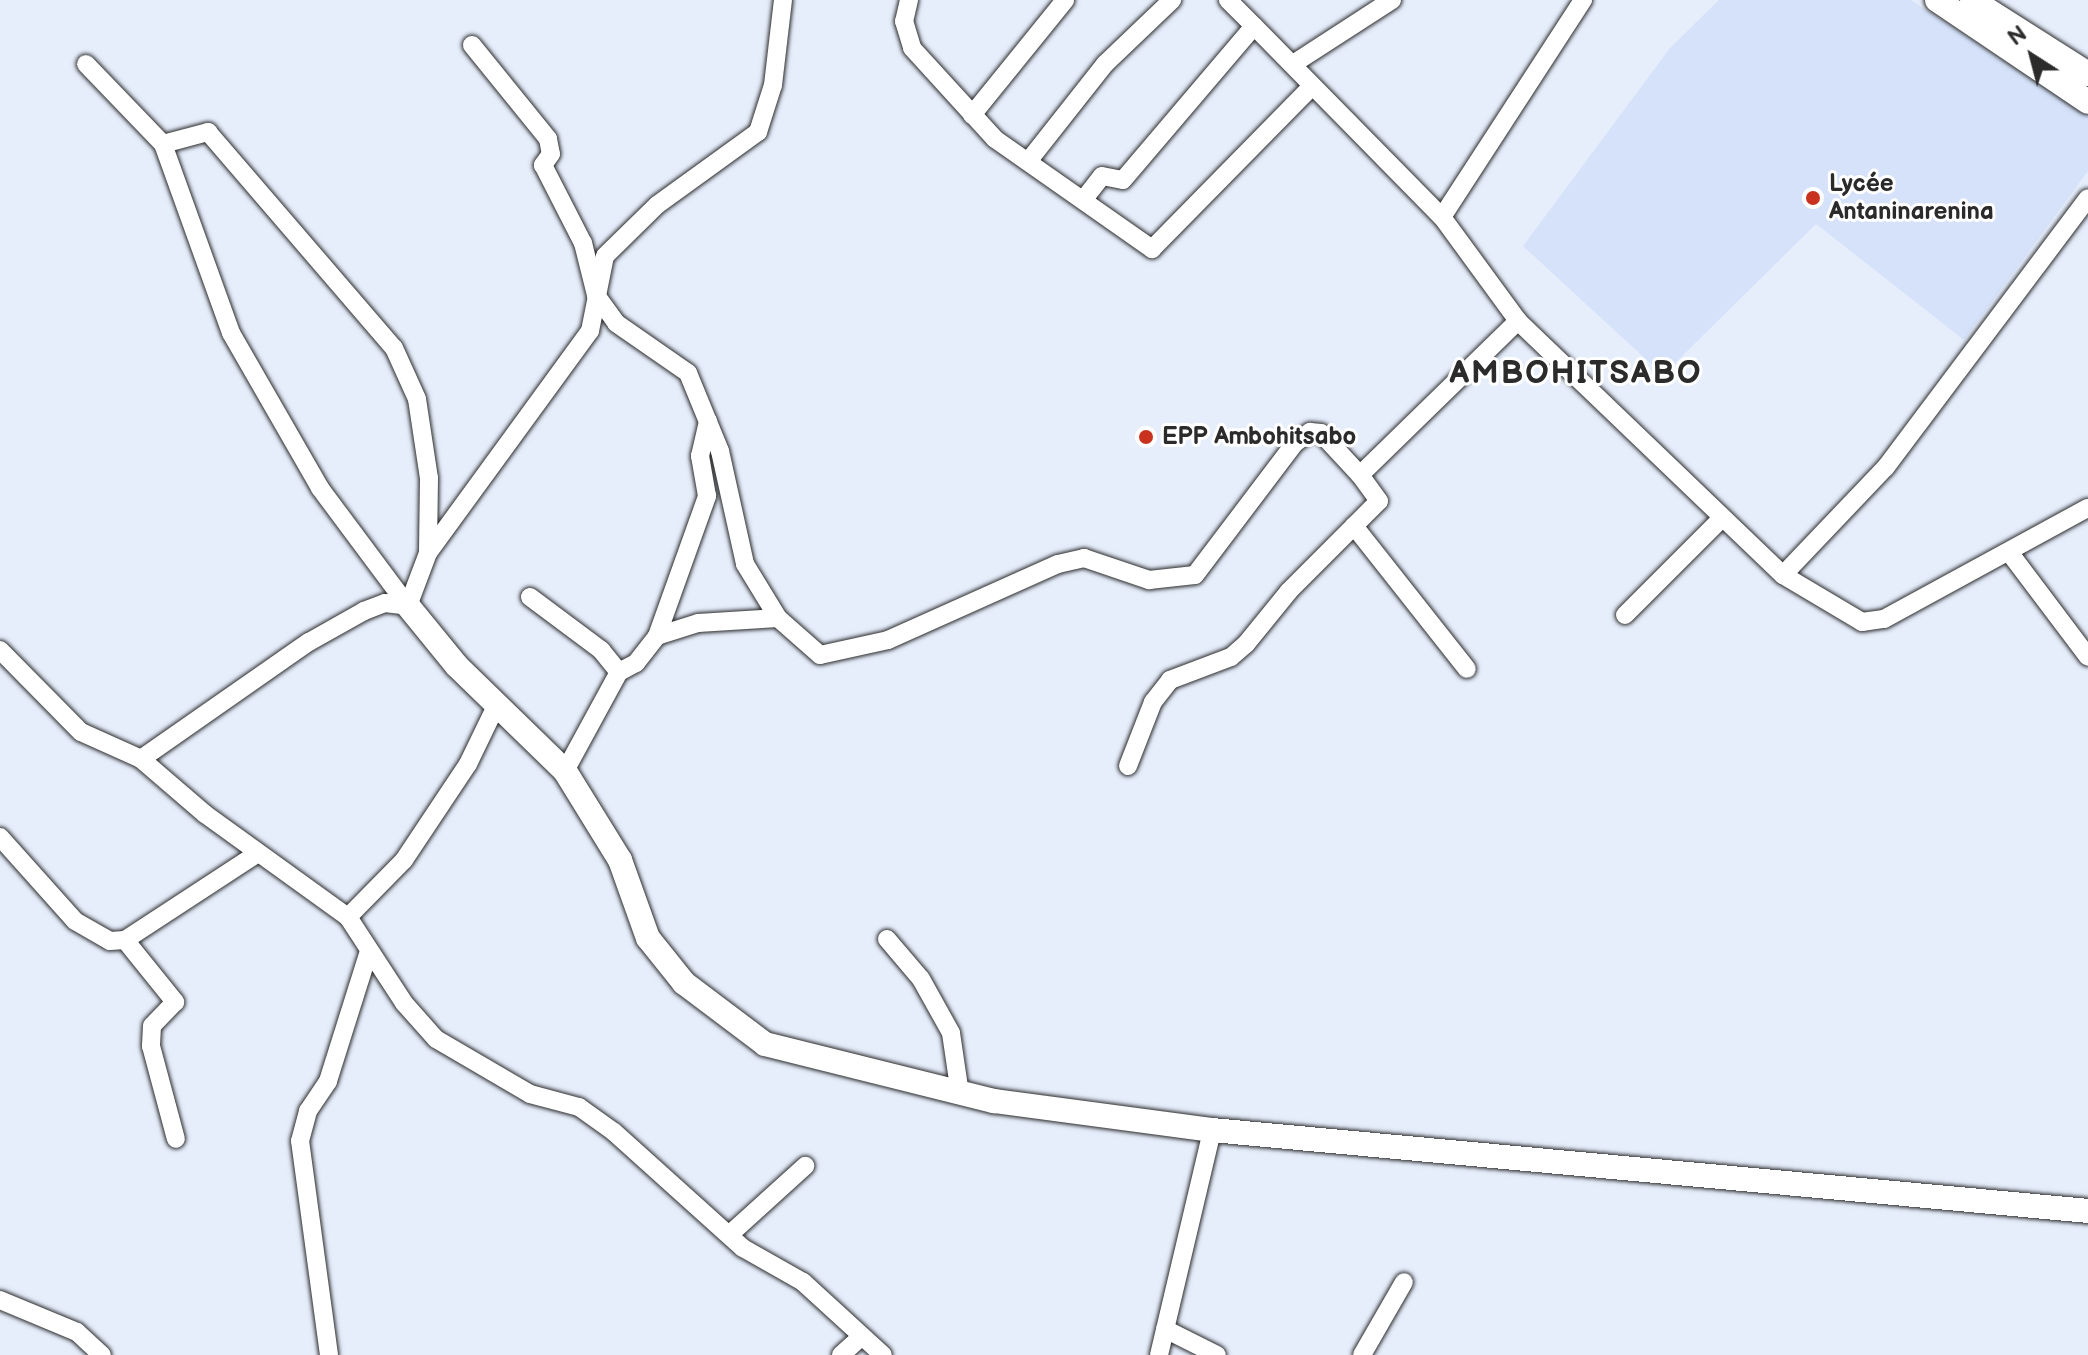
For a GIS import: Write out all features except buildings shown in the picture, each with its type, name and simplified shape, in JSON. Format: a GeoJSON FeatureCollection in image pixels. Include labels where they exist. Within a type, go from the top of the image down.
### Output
{"type":"FeatureCollection","features":[{"type":"Feature","properties":{"kind":"street"},"geometry":{"type":"LineString","coordinates":[[408,606],[428,553],[570,366],[590,331],[605,256],[626,231],[758,132],[773,85],[783,0]]}},
{"type":"Feature","properties":{"kind":"street"},"geometry":{"type":"LineString","coordinates":[[909,0],[904,21],[912,48],[995,139],[1030,159],[1152,249],[1312,86]]}},
{"type":"Feature","properties":{"kind":"street"},"geometry":{"type":"LineString","coordinates":[[972,115],[1065,0]]}},
{"type":"Feature","properties":{"kind":"street"},"geometry":{"type":"LineString","coordinates":[[1030,159],[1105,64],[1172,0]]}},
{"type":"Feature","properties":{"kind":"street"},"geometry":{"type":"LineString","coordinates":[[1228,0],[1442,217],[1518,321],[1721,519],[1783,575],[1862,622],[1884,619],[2088,508]]}},
{"type":"Feature","properties":{"kind":"street"},"geometry":{"type":"LineString","coordinates":[[1293,64],[1392,0]]}},
{"type":"Feature","properties":{"kind":"street"},"geometry":{"type":"LineString","coordinates":[[1442,217],[1583,0]]}},
{"type":"Feature","properties":{"kind":"street"},"geometry":{"type":"LineString","coordinates":[[1937,0],[2088,102]]}},
{"type":"Feature","properties":{"kind":"street"},"geometry":{"type":"LineString","coordinates":[[1972,0],[2088,74]]}},
{"type":"Feature","properties":{"kind":"street"},"geometry":{"type":"LineString","coordinates":[[1084,199],[1102,176],[1123,180],[1254,26]]}},
{"type":"Feature","properties":{"kind":"street"},"geometry":{"type":"LineString","coordinates":[[472,45],[548,139],[551,154],[543,165],[583,243],[596,295],[616,323],[688,373],[708,421],[745,564],[778,618],[808,650],[843,655],[1058,564],[1084,558],[1126,574],[1178,581],[1195,575],[1310,432],[1321,433],[1360,475],[1379,501],[1238,651],[1170,680],[1153,702],[1128,766]]}},
{"type":"Feature","properties":{"kind":"street"},"geometry":{"type":"LineString","coordinates":[[86,64],[163,144],[231,333],[320,488],[408,606],[497,704],[565,771],[620,860],[648,938],[684,983],[765,1044],[960,1094],[1212,1130],[2088,1211]]}},
{"type":"Feature","properties":{"kind":"street"},"geometry":{"type":"LineString","coordinates":[[163,144],[208,132],[394,348],[417,399],[429,478],[428,553]]}},
{"type":"Feature","properties":{"kind":"street"},"geometry":{"type":"LineString","coordinates":[[1783,575],[1886,467],[2088,198]]}},
{"type":"Feature","properties":{"kind":"street"},"geometry":{"type":"LineString","coordinates":[[1360,475],[1518,321]]}},
{"type":"Feature","properties":{"kind":"street"},"geometry":{"type":"LineString","coordinates":[[565,771],[619,672],[636,663],[657,636],[707,496],[700,456],[708,421]]}},
{"type":"Feature","properties":{"kind":"street"},"geometry":{"type":"LineString","coordinates":[[1625,615],[1721,519]]}},
{"type":"Feature","properties":{"kind":"street"},"geometry":{"type":"LineString","coordinates":[[1354,526],[1467,669]]}},
{"type":"Feature","properties":{"kind":"street"},"geometry":{"type":"LineString","coordinates":[[2009,552],[2088,657]]}},
{"type":"Feature","properties":{"kind":"street"},"geometry":{"type":"LineString","coordinates":[[530,597],[601,650],[619,672]]}},
{"type":"Feature","properties":{"kind":"street"},"geometry":{"type":"LineString","coordinates":[[141,759],[323,634],[385,603],[408,606]]}},
{"type":"Feature","properties":{"kind":"street"},"geometry":{"type":"LineString","coordinates":[[657,636],[698,623],[778,618]]}},
{"type":"Feature","properties":{"kind":"street"},"geometry":{"type":"LineString","coordinates":[[0,650],[81,732],[141,759],[258,853],[348,917],[369,951],[436,1039],[530,1094],[579,1107],[695,1199],[729,1235],[803,1282],[883,1355]]}},
{"type":"Feature","properties":{"kind":"street"},"geometry":{"type":"LineString","coordinates":[[348,917],[404,860],[468,764],[497,704]]}},
{"type":"Feature","properties":{"kind":"street"},"geometry":{"type":"LineString","coordinates":[[0,837],[75,921],[96,938],[125,940],[258,853]]}},
{"type":"Feature","properties":{"kind":"street"},"geometry":{"type":"LineString","coordinates":[[887,939],[921,979],[951,1033],[960,1094]]}},
{"type":"Feature","properties":{"kind":"street"},"geometry":{"type":"LineString","coordinates":[[125,940],[175,1002],[152,1026],[151,1046],[176,1139]]}},
{"type":"Feature","properties":{"kind":"street"},"geometry":{"type":"LineString","coordinates":[[329,1355],[300,1141],[308,1111],[328,1081],[369,951]]}},
{"type":"Feature","properties":{"kind":"street"},"geometry":{"type":"LineString","coordinates":[[1159,1355],[1212,1130]]}},
{"type":"Feature","properties":{"kind":"street"},"geometry":{"type":"LineString","coordinates":[[729,1235],[805,1166]]}},
{"type":"Feature","properties":{"kind":"street"},"geometry":{"type":"LineString","coordinates":[[1362,1355],[1404,1282]]}},
{"type":"Feature","properties":{"kind":"street"},"geometry":{"type":"LineString","coordinates":[[0,1300],[77,1332],[102,1355]]}},
{"type":"Feature","properties":{"kind":"street"},"geometry":{"type":"LineString","coordinates":[[1165,1329],[1217,1355]]}},
{"type":"Feature","properties":{"kind":"street"},"geometry":{"type":"LineString","coordinates":[[841,1355],[861,1337]]}},
{"type":"Feature","properties":{"kind":"shaded area","name":"Lycée Antaninarenina"},"geometry":{"type":"Polygon","coordinates":[[[1719,0],[1911,0],[2088,116],[2088,171],[1964,340],[1816,224],[1663,375],[1523,246],[1670,48],[1719,0]]]}},
{"type":"Feature","properties":{"kind":"place","name":"Lycée Antaninarenina"},"geometry":{"type":"Point","coordinates":[1813,198]}},
{"type":"Feature","properties":{"kind":"place","name":"EPP Ambohitsabo"},"geometry":{"type":"Point","coordinates":[1146,437]}},
{"type":"Feature","properties":{"kind":"district","name":"AMBOHITSABO"},"geometry":{"type":"Point","coordinates":[1576,374]}}]}
